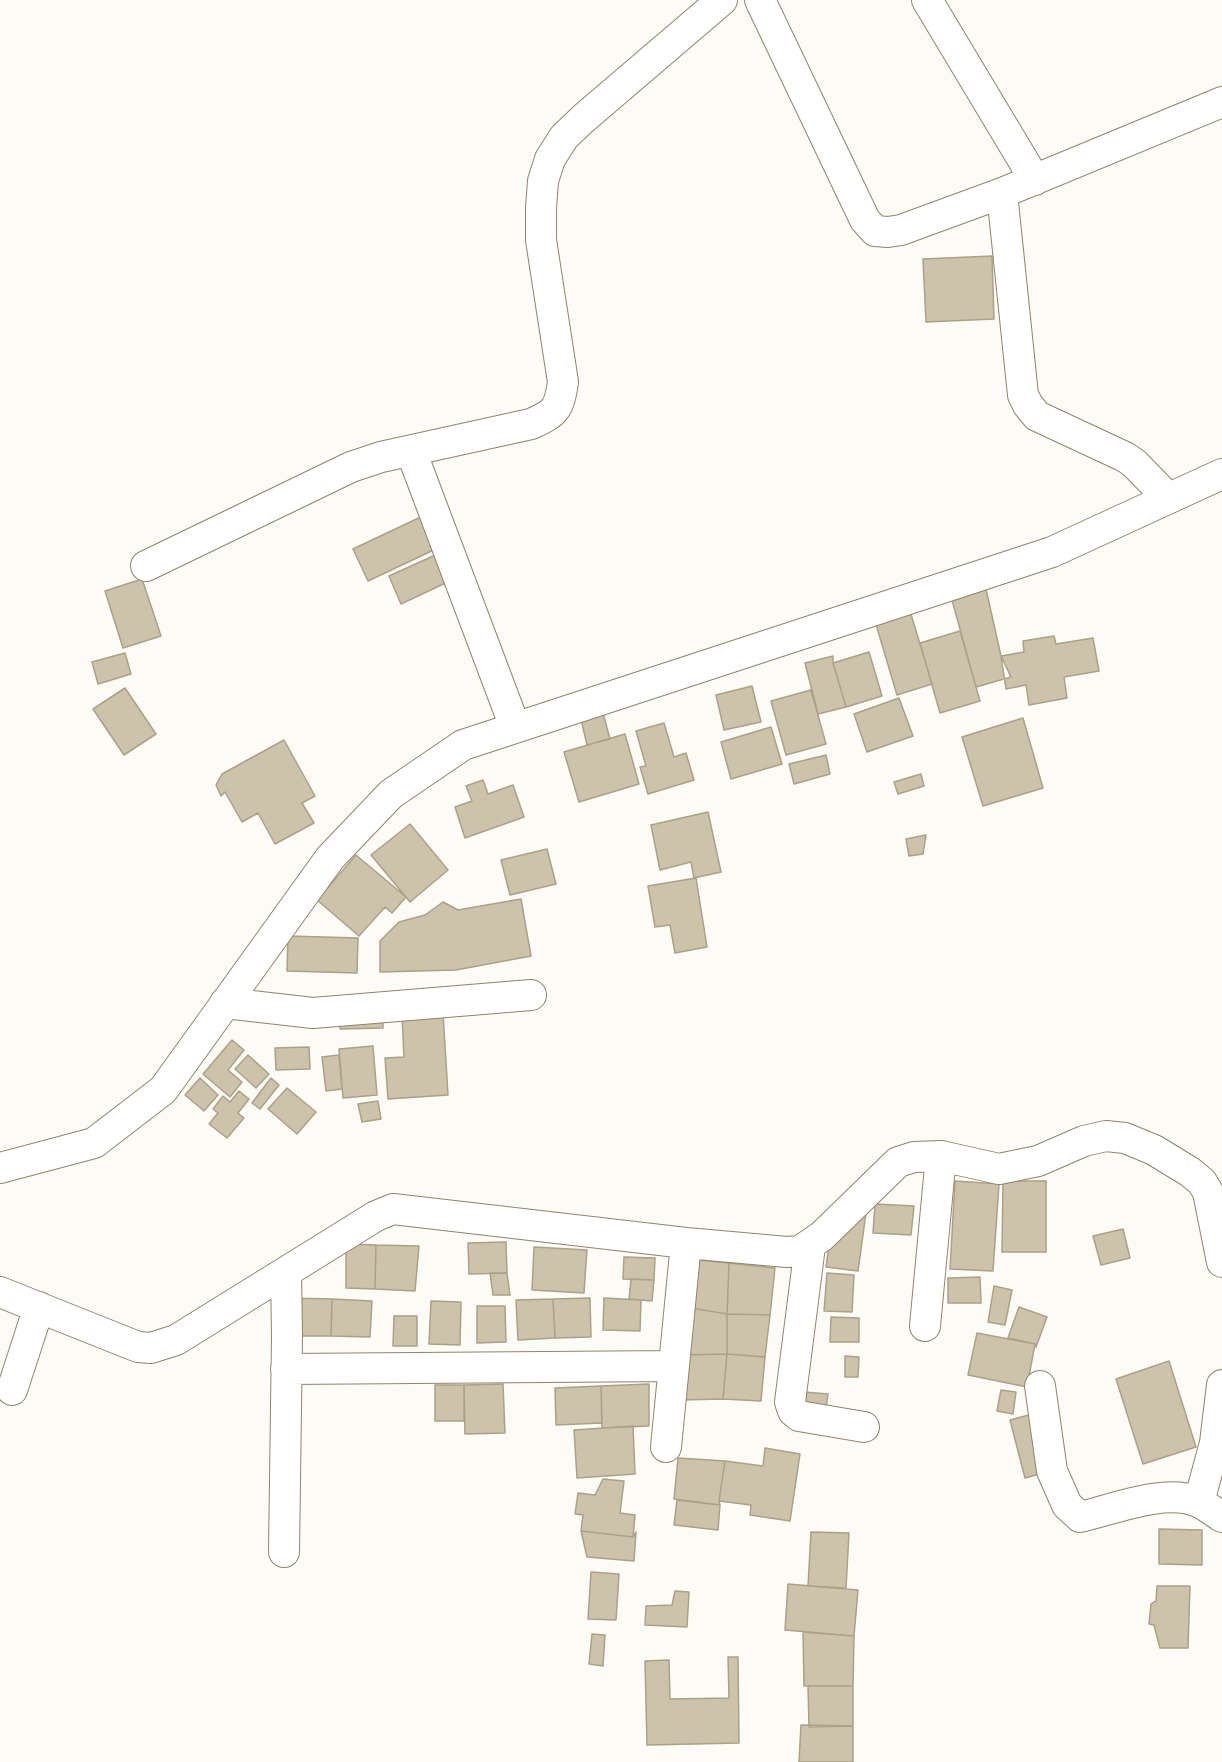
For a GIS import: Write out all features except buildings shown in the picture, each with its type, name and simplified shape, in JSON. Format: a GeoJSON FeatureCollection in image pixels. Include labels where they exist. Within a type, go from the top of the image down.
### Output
{"type":"FeatureCollection","features":[{"type":"Feature","properties":{"kind":"street"},"geometry":{"type":"LineString","coordinates":[[146,566],[351,467],[381,457],[531,424],[551,415],[561,400],[563,382],[541,240],[543,181],[550,159],[564,137],[584,118],[722,0]]}},
{"type":"Feature","properties":{"kind":"street"},"geometry":{"type":"LineString","coordinates":[[760,0],[865,220],[875,231],[901,230],[1002,193],[1222,102]]}},
{"type":"Feature","properties":{"kind":"street"},"geometry":{"type":"LineString","coordinates":[[927,0],[1035,180]]}},
{"type":"Feature","properties":{"kind":"street"},"geometry":{"type":"LineString","coordinates":[[1002,193],[1023,395],[1028,405],[1037,416],[1125,457],[1134,463],[1168,498]]}},
{"type":"Feature","properties":{"kind":"street"},"geometry":{"type":"LineString","coordinates":[[411,451],[515,727]]}},
{"type":"Feature","properties":{"kind":"street"},"geometry":{"type":"LineString","coordinates":[[0,1168],[94,1143],[163,1090],[330,858],[391,794],[463,745],[1052,552],[1222,474]]}},
{"type":"Feature","properties":{"kind":"street"},"geometry":{"type":"LineString","coordinates":[[225,1003],[313,1013],[531,995]]}},
{"type":"Feature","properties":{"kind":"street"},"geometry":{"type":"LineString","coordinates":[[0,1292],[138,1347],[151,1348],[176,1340],[376,1216],[393,1209],[686,1243],[787,1252],[800,1251],[810,1246],[898,1162],[914,1157],[941,1156],[999,1169],[1038,1161],[1084,1141],[1106,1136],[1125,1138],[1154,1150],[1202,1182],[1208,1192],[1222,1262]]}},
{"type":"Feature","properties":{"kind":"street"},"geometry":{"type":"LineString","coordinates":[[925,1326],[941,1156]]}},
{"type":"Feature","properties":{"kind":"street"},"geometry":{"type":"LineString","coordinates":[[666,1447],[686,1243]]}},
{"type":"Feature","properties":{"kind":"street"},"geometry":{"type":"LineString","coordinates":[[810,1246],[790,1402],[793,1411],[800,1416],[864,1427]]}},
{"type":"Feature","properties":{"kind":"street"},"geometry":{"type":"LineString","coordinates":[[284,1552],[288,1298],[286,1272]]}},
{"type":"Feature","properties":{"kind":"street"},"geometry":{"type":"LineString","coordinates":[[12,1389],[39,1307]]}},
{"type":"Feature","properties":{"kind":"street"},"geometry":{"type":"LineString","coordinates":[[286,1370],[674,1366]]}},
{"type":"Feature","properties":{"kind":"street"},"geometry":{"type":"LineString","coordinates":[[1040,1386],[1052,1471],[1066,1505],[1080,1517],[1154,1499],[1172,1497],[1211,1510],[1215,1443],[1222,1385]]}}]}
